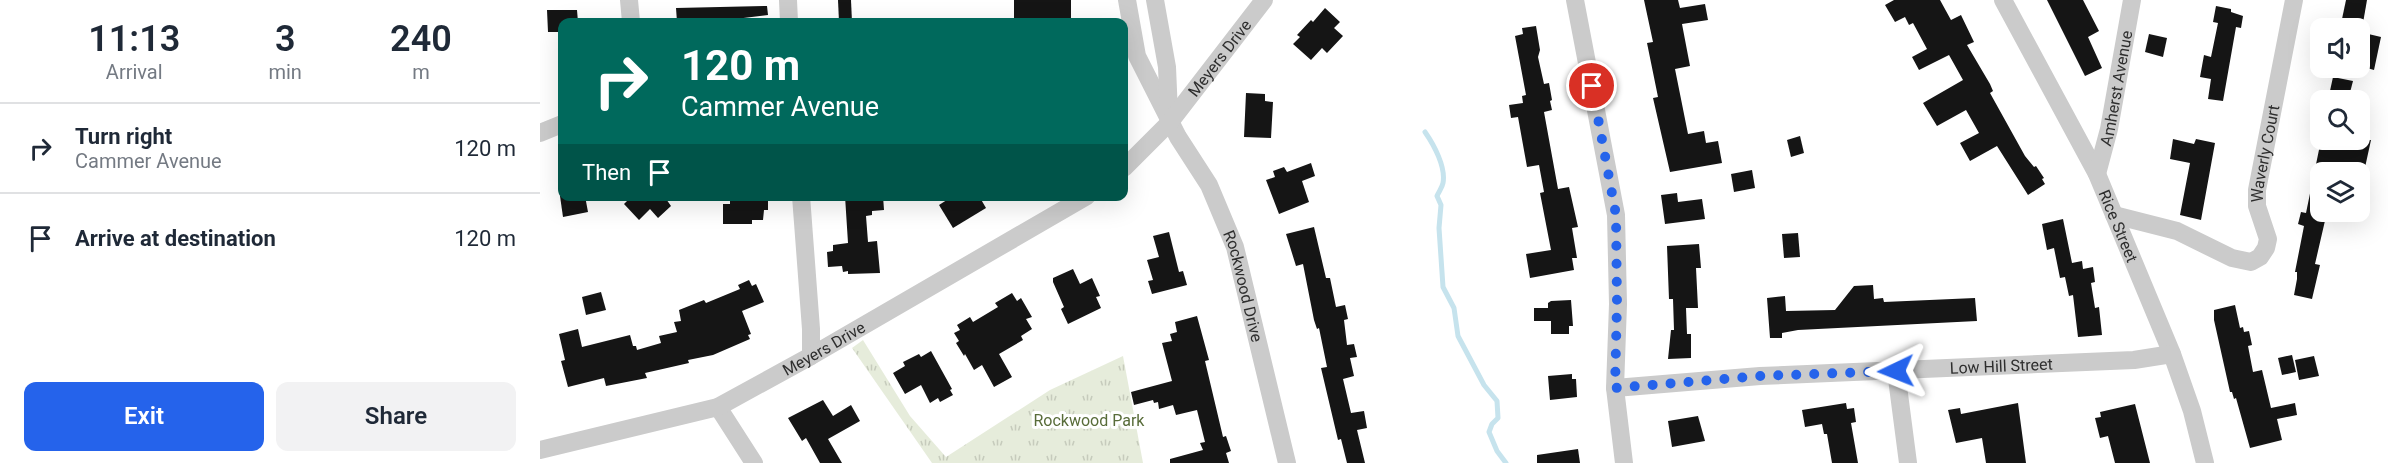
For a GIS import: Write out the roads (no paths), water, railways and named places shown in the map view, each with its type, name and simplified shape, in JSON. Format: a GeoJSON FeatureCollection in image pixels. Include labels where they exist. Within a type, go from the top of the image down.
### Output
{"type":"FeatureCollection","features":[{"type":"Feature","properties":{"kind":"street"},"geometry":{"type":"LineString","coordinates":[[629,0],[631,18]]}},
{"type":"Feature","properties":{"kind":"street"},"geometry":{"type":"LineString","coordinates":[[788,0],[789,18]]}},
{"type":"Feature","properties":{"kind":"street","name":"Rockwood Drive"},"geometry":{"type":"LineString","coordinates":[[1126,0],[1137,56],[1170,122],[1209,184],[1235,247],[1287,463]]}},
{"type":"Feature","properties":{"kind":"street","name":"Rockwood Drive"},"geometry":{"type":"LineString","coordinates":[[1155,0],[1167,67],[1170,122]]}},
{"type":"Feature","properties":{"kind":"street","name":"Meyers Drive"},"geometry":{"type":"LineString","coordinates":[[1128,164],[1170,122],[1264,0]]}},
{"type":"Feature","properties":{"kind":"street"},"geometry":{"type":"LineString","coordinates":[[1575,0],[1616,215],[1615,388],[1624,463]]}},
{"type":"Feature","properties":{"kind":"street","name":"Rice Street"},"geometry":{"type":"LineString","coordinates":[[2002,0],[2097,174],[2172,354],[2192,411],[2205,463]]}},
{"type":"Feature","properties":{"kind":"street","name":"Amherst Avenue"},"geometry":{"type":"LineString","coordinates":[[2097,174],[2109,129],[2132,0]]}},
{"type":"Feature","properties":{"kind":"street","name":"Waverly Court"},"geometry":{"type":"LineString","coordinates":[[2114,215],[2177,231],[2221,254],[2242,261],[2251,262],[2260,257],[2266,248],[2268,239],[2258,206],[2257,190],[2294,0]]}},
{"type":"Feature","properties":{"kind":"street"},"geometry":{"type":"LineString","coordinates":[[540,133],[558,126]]}},
{"type":"Feature","properties":{"kind":"street"},"geometry":{"type":"LineString","coordinates":[[801,201],[811,356]]}},
{"type":"Feature","properties":{"kind":"street","name":"Meyers Drive"},"geometry":{"type":"LineString","coordinates":[[540,450],[718,407],[811,356],[1078,201]]}},
{"type":"Feature","properties":{"kind":"street","name":"Low Hill Street"},"geometry":{"type":"LineString","coordinates":[[1615,388],[1760,376],[2134,360],[2172,354]]}},
{"type":"Feature","properties":{"kind":"street"},"geometry":{"type":"LineString","coordinates":[[1896,371],[1908,463]]}},
{"type":"Feature","properties":{"kind":"street"},"geometry":{"type":"LineString","coordinates":[[718,407],[754,463]]}},
{"type":"Feature","properties":{"kind":"waterway"},"geometry":{"type":"LineString","coordinates":[[1425,132],[1443,170],[1443,183],[1437,196],[1441,205],[1439,228],[1443,287],[1454,308],[1458,336],[1484,385],[1497,401],[1498,418],[1492,424],[1489,432],[1497,451],[1506,463]]}},
{"type":"Feature","properties":{"kind":"park label","name":"Rockwood Park"},"geometry":{"type":"Point","coordinates":[1089,420]}}]}
